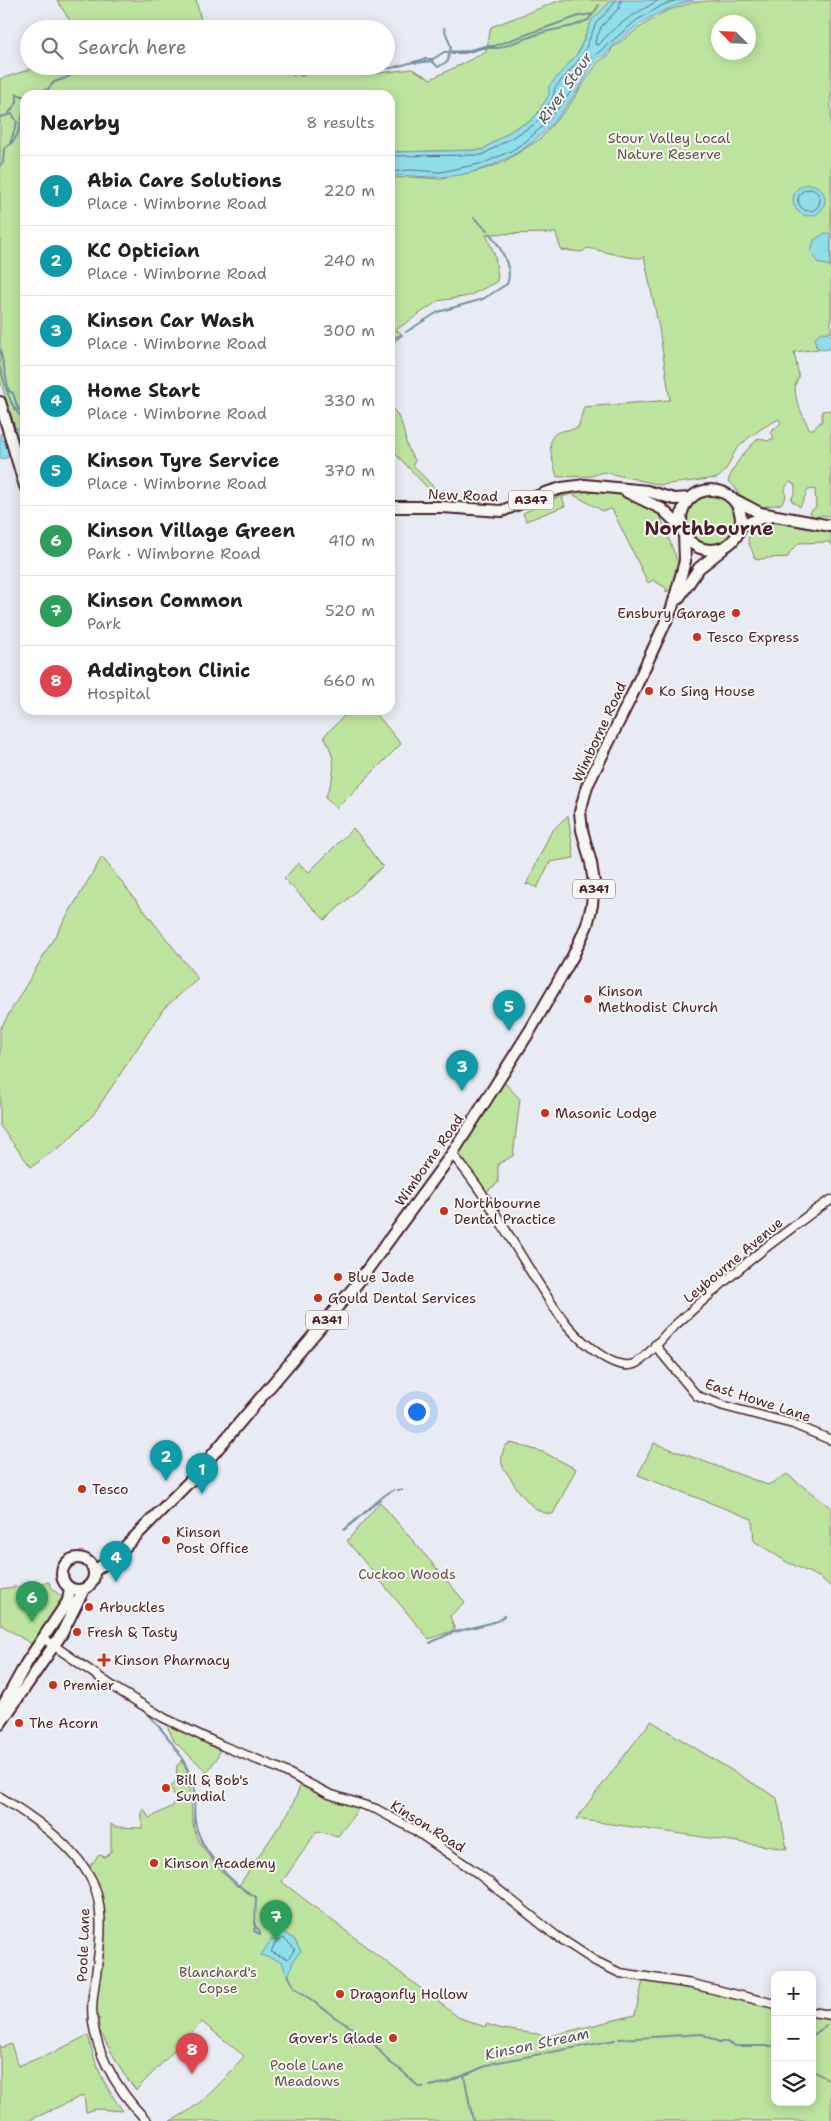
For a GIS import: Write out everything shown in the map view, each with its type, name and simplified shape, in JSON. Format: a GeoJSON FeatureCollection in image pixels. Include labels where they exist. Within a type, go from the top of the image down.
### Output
{"type":"FeatureCollection","features":[{"type":"Feature","properties":{"kind":"main road"},"geometry":{"type":"LineString","coordinates":[[0,403],[20,467]]}},
{"type":"Feature","properties":{"kind":"main road","name":"New Road"},"geometry":{"type":"LineString","coordinates":[[395,508],[442,507],[502,511],[562,488],[594,485],[647,491],[674,499],[691,498]]}},
{"type":"Feature","properties":{"kind":"main road","name":"New Road"},"geometry":{"type":"LineString","coordinates":[[620,488],[662,509],[684,531]]}},
{"type":"Feature","properties":{"kind":"main road"},"geometry":{"type":"LineString","coordinates":[[730,497],[739,510],[741,526],[735,539],[725,547],[712,550],[705,550],[693,544],[684,531],[683,512],[691,498],[706,491],[715,491],[730,497],[760,512],[774,516],[831,526]]}},
{"type":"Feature","properties":{"kind":"main road"},"geometry":{"type":"LineString","coordinates":[[741,526],[761,518],[774,516]]}},
{"type":"Feature","properties":{"kind":"main road","name":"Wimborne Road"},"geometry":{"type":"LineString","coordinates":[[94,1571],[116,1556],[225,1442],[356,1285],[452,1154],[531,1029],[573,956],[587,925],[592,905],[594,883],[582,830],[580,812],[587,786],[672,608],[685,561],[684,531]]}},
{"type":"Feature","properties":{"kind":"main road","name":"Wimborne Road"},"geometry":{"type":"LineString","coordinates":[[672,608],[699,568],[721,553],[725,547]]}},
{"type":"Feature","properties":{"kind":"main road"},"geometry":{"type":"LineString","coordinates":[[0,1724],[53,1646],[84,1589],[93,1580],[94,1571],[92,1566],[85,1560],[75,1559],[67,1562],[63,1569],[62,1578],[70,1588],[84,1589]]}},
{"type":"Feature","properties":{"kind":"main road"},"geometry":{"type":"LineString","coordinates":[[0,1711],[43,1638],[68,1601],[70,1588]]}},
{"type":"Feature","properties":{"kind":"street"},"geometry":{"type":"LineString","coordinates":[[452,1154],[483,1194],[528,1267],[574,1333],[604,1358],[624,1365],[636,1363],[655,1345]]}},
{"type":"Feature","properties":{"kind":"street","name":"Leybourne Avenue"},"geometry":{"type":"LineString","coordinates":[[655,1345],[752,1257],[831,1200]]}},
{"type":"Feature","properties":{"kind":"street","name":"East Howe Lane"},"geometry":{"type":"LineString","coordinates":[[655,1345],[697,1396],[724,1406],[793,1424],[831,1440]]}},
{"type":"Feature","properties":{"kind":"street","name":"Kinson Road"},"geometry":{"type":"LineString","coordinates":[[43,1638],[164,1718],[223,1746],[278,1768],[329,1794],[376,1809],[414,1829],[476,1872],[555,1935],[595,1961],[620,1973],[692,1984],[771,2003]]}},
{"type":"Feature","properties":{"kind":"street","name":"Poole Lane"},"geometry":{"type":"LineString","coordinates":[[0,1797],[35,1820],[63,1843],[80,1863],[96,1890],[99,1918],[97,1976],[92,2017],[94,2034],[109,2070],[132,2105],[147,2121]]}},
{"type":"Feature","properties":{"kind":"street"},"geometry":{"type":"LineString","coordinates":[[816,2013],[831,2015]]}},
{"type":"Feature","properties":{"kind":"green space"},"geometry":{"type":"Polygon","coordinates":[[[57,0],[196,0],[201,20],[69,20],[57,0]]]}},
{"type":"Feature","properties":{"kind":"green space"},"geometry":{"type":"Polygon","coordinates":[[[561,0],[612,0],[592,20],[578,53],[538,113],[529,122],[517,127],[482,150],[395,152],[395,90],[20,90],[20,428],[16,430],[0,380],[0,79],[20,73],[20,75],[395,75],[395,71],[412,69],[431,79],[486,52],[491,27],[561,0]]]}},
{"type":"Feature","properties":{"kind":"green space","name":"Stour Valley Local Nature Reserve"},"geometry":{"type":"Polygon","coordinates":[[[725,0],[831,0],[831,333],[828,331],[815,345],[819,349],[794,352],[799,377],[795,389],[796,396],[809,429],[813,429],[822,421],[822,411],[831,410],[831,516],[822,515],[815,518],[811,514],[810,512],[816,507],[815,489],[808,490],[800,507],[791,500],[795,492],[795,485],[790,482],[785,488],[786,497],[781,504],[761,507],[739,494],[728,481],[741,457],[759,438],[767,441],[774,438],[771,432],[781,423],[779,419],[757,432],[742,444],[737,449],[724,472],[717,478],[661,485],[603,472],[592,476],[557,477],[551,448],[552,437],[560,432],[578,428],[584,407],[670,400],[659,328],[644,256],[641,258],[627,257],[587,248],[582,252],[561,250],[556,233],[486,234],[495,256],[498,278],[496,282],[469,296],[438,301],[396,330],[401,333],[395,341],[395,178],[441,179],[478,171],[502,163],[540,139],[568,107],[598,62],[609,55],[612,48],[666,11],[694,2],[725,0]]]}},
{"type":"Feature","properties":{"kind":"green space"},"geometry":{"type":"Polygon","coordinates":[[[395,412],[401,422],[407,445],[415,460],[413,465],[442,497],[440,501],[395,453],[395,412]]]}},
{"type":"Feature","properties":{"kind":"green space"},"geometry":{"type":"Polygon","coordinates":[[[601,491],[630,497],[660,515],[678,563],[671,589],[666,592],[666,588],[653,580],[648,583],[612,509],[603,511],[572,494],[562,497],[565,506],[526,521],[523,513],[570,492],[601,491]]]}},
{"type":"Feature","properties":{"kind":"green space"},"geometry":{"type":"Polygon","coordinates":[[[711,496],[725,500],[732,507],[736,521],[732,535],[725,542],[711,546],[697,542],[690,535],[686,521],[690,507],[697,500],[711,496]]]}},
{"type":"Feature","properties":{"kind":"green space"},"geometry":{"type":"Polygon","coordinates":[[[770,521],[831,532],[831,546],[829,542],[799,543],[790,552],[788,557],[758,560],[754,557],[748,538],[758,526],[757,523],[770,521]]]}},
{"type":"Feature","properties":{"kind":"green space"},"geometry":{"type":"Polygon","coordinates":[[[345,715],[377,715],[401,744],[337,808],[325,798],[334,767],[331,752],[324,736],[345,715]]]}},
{"type":"Feature","properties":{"kind":"green space"},"geometry":{"type":"Polygon","coordinates":[[[568,815],[574,858],[550,862],[537,888],[529,884],[526,885],[551,832],[568,815]]]}},
{"type":"Feature","properties":{"kind":"green space"},"geometry":{"type":"Polygon","coordinates":[[[353,828],[383,866],[325,920],[284,879],[298,863],[309,872],[353,828]]]}},
{"type":"Feature","properties":{"kind":"green space"},"geometry":{"type":"Polygon","coordinates":[[[102,857],[198,979],[164,1008],[93,1115],[64,1144],[31,1167],[0,1126],[0,1029],[102,857]]]}},
{"type":"Feature","properties":{"kind":"green space"},"geometry":{"type":"Polygon","coordinates":[[[500,1078],[520,1099],[513,1156],[498,1164],[498,1183],[483,1194],[452,1154],[500,1078]]]}},
{"type":"Feature","properties":{"kind":"green space"},"geometry":{"type":"Polygon","coordinates":[[[511,1443],[543,1452],[576,1469],[553,1514],[545,1513],[530,1504],[503,1467],[503,1450],[506,1445],[511,1443]]]}},
{"type":"Feature","properties":{"kind":"green space"},"geometry":{"type":"Polygon","coordinates":[[[654,1443],[768,1485],[787,1474],[831,1508],[831,1587],[821,1578],[787,1562],[754,1541],[752,1519],[638,1475],[654,1443]]]}},
{"type":"Feature","properties":{"kind":"green space","name":"Cuckoo Woods"},"geometry":{"type":"Polygon","coordinates":[[[380,1502],[465,1602],[450,1616],[455,1630],[429,1639],[347,1541],[380,1502]]]}},
{"type":"Feature","properties":{"kind":"green space"},"geometry":{"type":"Polygon","coordinates":[[[49,1582],[52,1588],[66,1601],[36,1647],[0,1624],[0,1589],[49,1582]]]}},
{"type":"Feature","properties":{"kind":"green space"},"geometry":{"type":"Polygon","coordinates":[[[164,1719],[222,1746],[217,1758],[207,1772],[174,1741],[164,1719]]]}},
{"type":"Feature","properties":{"kind":"green space"},"geometry":{"type":"Polygon","coordinates":[[[651,1721],[777,1798],[787,1849],[576,1819],[651,1721]]]}},
{"type":"Feature","properties":{"kind":"green space"},"geometry":{"type":"Polygon","coordinates":[[[181,1760],[188,1774],[193,1823],[199,1841],[217,1866],[238,1887],[290,1810],[303,1780],[362,1804],[338,1836],[317,1831],[282,1882],[458,2017],[485,2027],[486,2024],[503,2029],[550,2036],[635,2015],[644,1976],[771,2003],[771,2106],[816,2106],[816,2073],[831,2082],[831,2121],[170,2121],[181,2116],[201,2101],[244,2056],[202,2022],[136,2090],[123,2073],[92,2017],[100,2019],[92,2016],[100,1909],[87,1869],[99,1855],[106,1857],[111,1852],[111,1824],[115,1827],[142,1828],[142,1810],[144,1809],[149,1818],[173,1806],[176,1799],[171,1787],[176,1780],[177,1765],[181,1763],[181,1760]]]}},
{"type":"Feature","properties":{"kind":"green space"},"geometry":{"type":"Polygon","coordinates":[[[816,2013],[831,2015],[831,2080],[816,2072],[816,2013]]]}},
{"type":"Feature","properties":{"kind":"green space"},"geometry":{"type":"Polygon","coordinates":[[[88,2035],[101,2075],[110,2093],[123,2111],[96,2109],[86,2112],[84,2095],[28,2121],[0,2121],[0,2045],[1,2048],[11,2044],[18,2066],[54,2052],[88,2035]]]}},
{"type":"Feature","properties":{"kind":"water","name":"River Stour"},"geometry":{"type":"Polygon","coordinates":[[[612,0],[694,0],[659,13],[626,34],[596,61],[571,100],[549,127],[521,150],[495,164],[467,174],[448,177],[395,176],[395,152],[482,150],[517,127],[529,122],[538,113],[549,94],[549,86],[578,53],[592,20],[612,0]]]}},
{"type":"Feature","properties":{"kind":"water"},"geometry":{"type":"Polygon","coordinates":[[[809,184],[821,188],[825,200],[821,212],[809,216],[797,212],[793,200],[797,188],[809,184]]]}},
{"type":"Feature","properties":{"kind":"water"},"geometry":{"type":"Polygon","coordinates":[[[825,233],[831,234],[830,266],[818,263],[811,252],[814,240],[825,233]]]}},
{"type":"Feature","properties":{"kind":"water"},"geometry":{"type":"Polygon","coordinates":[[[828,332],[831,334],[831,348],[820,350],[817,348],[815,337],[817,334],[828,332]]]}},
{"type":"Feature","properties":{"kind":"water"},"geometry":{"type":"Polygon","coordinates":[[[20,428],[20,455],[0,459],[0,434],[20,428]]]}},
{"type":"Feature","properties":{"kind":"water"},"geometry":{"type":"Polygon","coordinates":[[[281,1931],[294,1939],[301,1951],[294,1959],[288,1978],[282,1962],[261,1955],[271,1940],[274,1940],[281,1931]]]}},
{"type":"Feature","properties":{"kind":"waterway"},"geometry":{"type":"LineString","coordinates":[[395,67],[425,59],[433,59],[444,52],[467,51],[485,46],[494,46],[579,16],[593,14],[599,5]]}},
{"type":"Feature","properties":{"kind":"waterway"},"geometry":{"type":"LineString","coordinates":[[452,53],[465,53],[482,48],[499,48],[544,32],[573,26],[588,20],[593,14]]}},
{"type":"Feature","properties":{"kind":"waterway"},"geometry":{"type":"LineString","coordinates":[[444,28],[451,47],[450,51]]}},
{"type":"Feature","properties":{"kind":"waterway"},"geometry":{"type":"LineString","coordinates":[[416,63],[432,61],[438,67],[448,61],[449,54]]}},
{"type":"Feature","properties":{"kind":"waterway"},"geometry":{"type":"LineString","coordinates":[[46,90],[54,82],[71,75]]}},
{"type":"Feature","properties":{"kind":"waterway"},"geometry":{"type":"LineString","coordinates":[[9,113],[17,102],[17,94],[20,95]]}},
{"type":"Feature","properties":{"kind":"waterway"},"geometry":{"type":"LineString","coordinates":[[0,117],[12,114],[17,122],[10,144],[4,149],[3,163],[0,165]]}},
{"type":"Feature","properties":{"kind":"waterway"},"geometry":{"type":"LineString","coordinates":[[10,144],[14,141],[20,125]]}},
{"type":"Feature","properties":{"kind":"waterway"},"geometry":{"type":"LineString","coordinates":[[474,218],[487,230]]}},
{"type":"Feature","properties":{"kind":"waterway"},"geometry":{"type":"LineString","coordinates":[[406,332],[438,312],[483,299],[507,284],[509,278],[507,264],[501,250],[489,233]]}},
{"type":"Feature","properties":{"kind":"waterway"},"geometry":{"type":"LineString","coordinates":[[395,338],[402,335]]}},
{"type":"Feature","properties":{"kind":"waterway"},"geometry":{"type":"LineString","coordinates":[[0,349],[9,391],[13,393],[18,409],[20,410]]}},
{"type":"Feature","properties":{"kind":"waterway"},"geometry":{"type":"LineString","coordinates":[[0,368],[9,396],[15,410],[20,415]]}},
{"type":"Feature","properties":{"kind":"waterway"},"geometry":{"type":"LineString","coordinates":[[344,1530],[385,1495],[394,1490]]}},
{"type":"Feature","properties":{"kind":"waterway"},"geometry":{"type":"LineString","coordinates":[[430,1643],[451,1633],[498,1621],[504,1616]]}},
{"type":"Feature","properties":{"kind":"waterway","name":"Kinson Stream"},"geometry":{"type":"LineString","coordinates":[[143,1710],[171,1742],[188,1769],[193,1784],[195,1821],[198,1832],[209,1854],[236,1884],[256,1897],[255,1926],[260,1931],[260,1934]]}},
{"type":"Feature","properties":{"kind":"waterway","name":"Kinson Stream"},"geometry":{"type":"LineString","coordinates":[[255,1926],[254,1931],[260,1934]]}},
{"type":"Feature","properties":{"kind":"waterway","name":"Kinson Stream"},"geometry":{"type":"LineString","coordinates":[[288,1975],[294,1987],[336,2018],[370,2039],[389,2062],[401,2070],[419,2087],[424,2087]]}},
{"type":"Feature","properties":{"kind":"waterway","name":"Kinson Stream"},"geometry":{"type":"LineString","coordinates":[[816,2033],[826,2026]]}},
{"type":"Feature","properties":{"kind":"waterway","name":"Kinson Stream"},"geometry":{"type":"LineString","coordinates":[[619,2039],[702,2034],[719,2042],[726,2042],[736,2046],[771,2046]]}},
{"type":"Feature","properties":{"kind":"waterway","name":"Kinson Stream"},"geometry":{"type":"LineString","coordinates":[[430,2086],[448,2082],[493,2063],[615,2040]]}},
{"type":"Feature","properties":{"kind":"waterway","name":"Kinson Stream"},"geometry":{"type":"LineString","coordinates":[[464,2075],[473,2121]]}},
{"type":"Feature","properties":{"kind":"place","name":"Ensbury Garage"},"geometry":{"type":"Point","coordinates":[736,613]}},
{"type":"Feature","properties":{"kind":"place","name":"Tesco Express"},"geometry":{"type":"Point","coordinates":[697,637]}},
{"type":"Feature","properties":{"kind":"place","name":"Ko Sing House"},"geometry":{"type":"Point","coordinates":[649,691]}},
{"type":"Feature","properties":{"kind":"place","name":"Kinson Methodist Church"},"geometry":{"type":"Point","coordinates":[588,999]}},
{"type":"Feature","properties":{"kind":"place","name":"Kinson Tyre Service"},"geometry":{"type":"Point","coordinates":[509,1031]}},
{"type":"Feature","properties":{"kind":"place","name":"Kinson Car Wash"},"geometry":{"type":"Point","coordinates":[462,1091]}},
{"type":"Feature","properties":{"kind":"place","name":"Masonic Lodge"},"geometry":{"type":"Point","coordinates":[545,1113]}},
{"type":"Feature","properties":{"kind":"place","name":"Northbourne Dental Practice"},"geometry":{"type":"Point","coordinates":[444,1211]}},
{"type":"Feature","properties":{"kind":"place","name":"Blue Jade"},"geometry":{"type":"Point","coordinates":[338,1277]}},
{"type":"Feature","properties":{"kind":"place","name":"Gould Dental Services"},"geometry":{"type":"Point","coordinates":[318,1298]}},
{"type":"Feature","properties":{"kind":"place","name":"KC Optician"},"geometry":{"type":"Point","coordinates":[166,1481]}},
{"type":"Feature","properties":{"kind":"place","name":"Tesco"},"geometry":{"type":"Point","coordinates":[82,1489]}},
{"type":"Feature","properties":{"kind":"place","name":"Abia Care Solutions"},"geometry":{"type":"Point","coordinates":[202,1494]}},
{"type":"Feature","properties":{"kind":"place","name":"Kinson Post Office"},"geometry":{"type":"Point","coordinates":[166,1540]}},
{"type":"Feature","properties":{"kind":"place","name":"Home Start"},"geometry":{"type":"Point","coordinates":[116,1582]}},
{"type":"Feature","properties":{"kind":"place","name":"Arbuckles"},"geometry":{"type":"Point","coordinates":[89,1607]}},
{"type":"Feature","properties":{"kind":"place","name":"Kinson Village Green"},"geometry":{"type":"Point","coordinates":[32,1622]}},
{"type":"Feature","properties":{"kind":"place","name":"Fresh & Tasty"},"geometry":{"type":"Point","coordinates":[77,1632]}},
{"type":"Feature","properties":{"kind":"place","name":"Kinson Pharmacy"},"geometry":{"type":"Point","coordinates":[104,1660]}},
{"type":"Feature","properties":{"kind":"place","name":"Premier"},"geometry":{"type":"Point","coordinates":[53,1685]}},
{"type":"Feature","properties":{"kind":"place","name":"The Acorn"},"geometry":{"type":"Point","coordinates":[19,1723]}},
{"type":"Feature","properties":{"kind":"place","name":"Bill & Bob's Sundial"},"geometry":{"type":"Point","coordinates":[166,1788]}},
{"type":"Feature","properties":{"kind":"place","name":"Kinson Academy"},"geometry":{"type":"Point","coordinates":[154,1863]}},
{"type":"Feature","properties":{"kind":"place","name":"Kinson Common"},"geometry":{"type":"Point","coordinates":[276,1941]}},
{"type":"Feature","properties":{"kind":"place","name":"Dragonfly Hollow"},"geometry":{"type":"Point","coordinates":[340,1994]}},
{"type":"Feature","properties":{"kind":"place","name":"Gover's Glade"},"geometry":{"type":"Point","coordinates":[393,2038]}},
{"type":"Feature","properties":{"kind":"place","name":"Addington Clinic"},"geometry":{"type":"Point","coordinates":[192,2074]}},
{"type":"Feature","properties":{"kind":"district","name":"Northbourne"},"geometry":{"type":"Point","coordinates":[709,528]}},
{"type":"Feature","properties":{"kind":"park label","name":"Blanchard's Copse"},"geometry":{"type":"Point","coordinates":[218,1980]}},
{"type":"Feature","properties":{"kind":"park label","name":"Poole Lane Meadows"},"geometry":{"type":"Point","coordinates":[307,2074]}}]}
